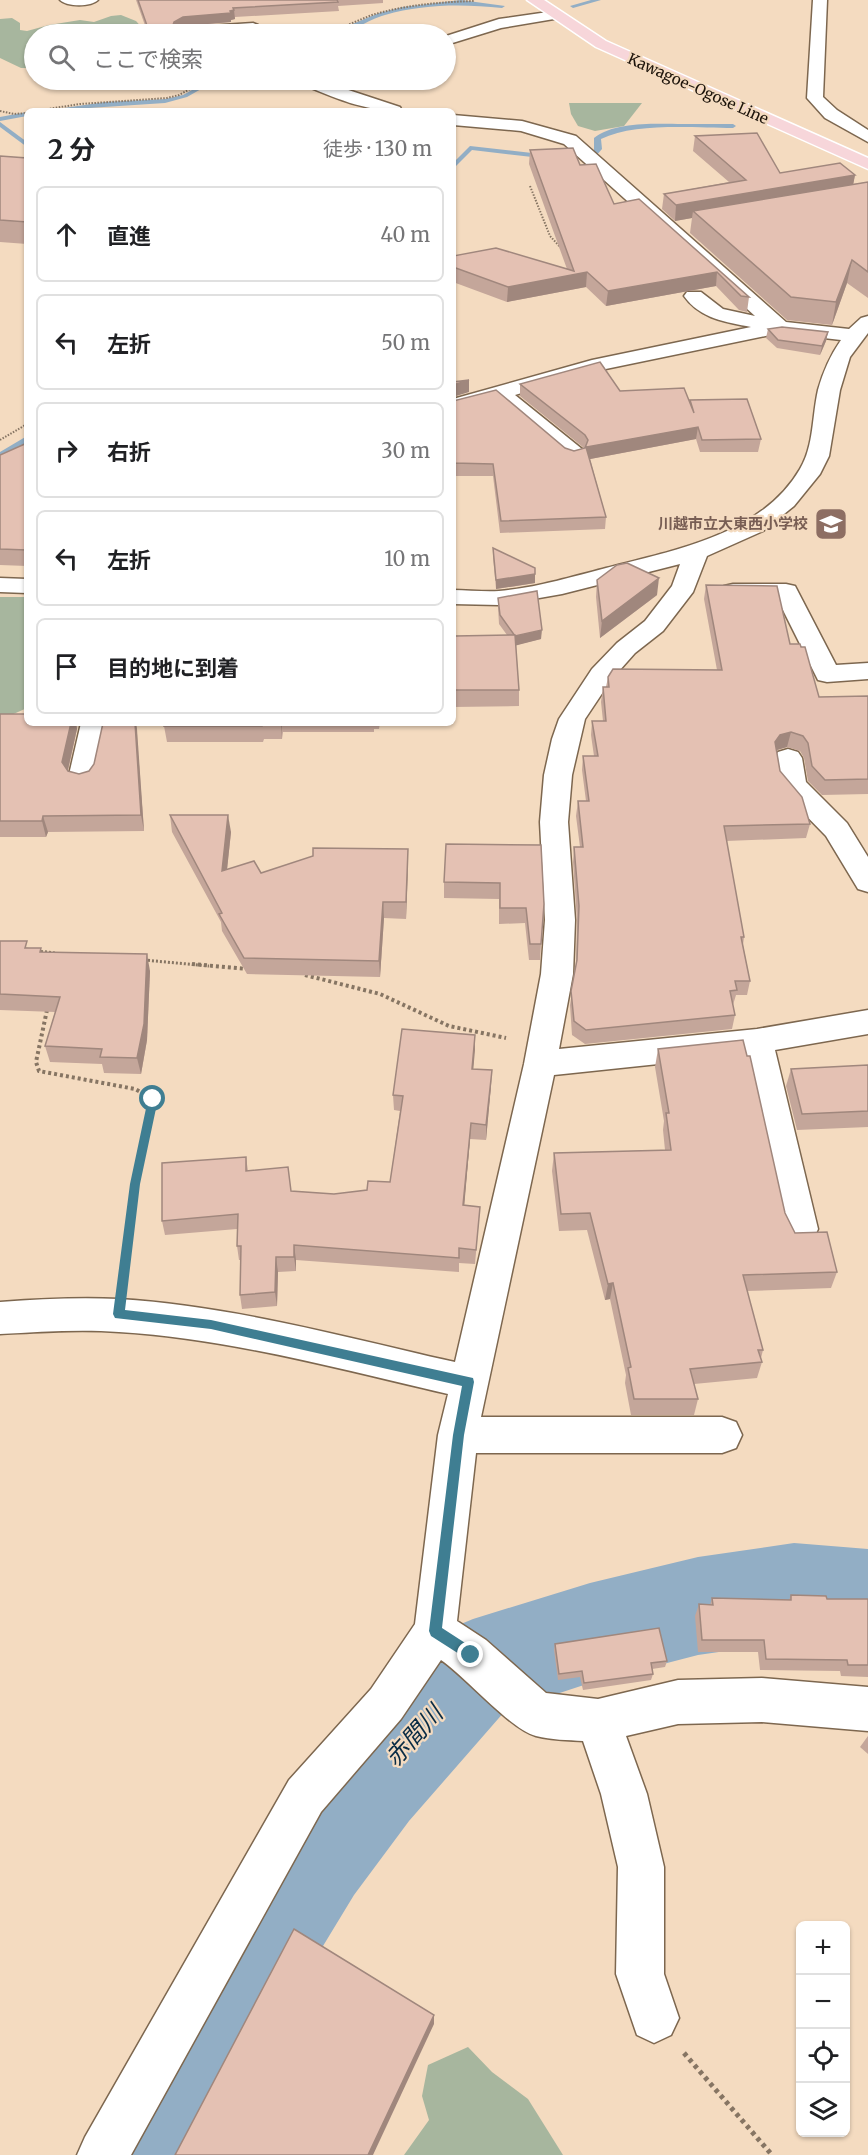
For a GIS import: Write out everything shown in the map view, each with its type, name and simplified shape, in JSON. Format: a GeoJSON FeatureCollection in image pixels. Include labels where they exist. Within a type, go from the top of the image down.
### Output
{"type":"FeatureCollection","features":[{"type":"Feature","properties":{"kind":"main road","name":"Kawagoe-Ogose Line"},"geometry":{"type":"LineString","coordinates":[[534,0],[601,45],[868,164]]}},
{"type":"Feature","properties":{"kind":"street"},"geometry":{"type":"LineString","coordinates":[[67,0],[92,0]]}},
{"type":"Feature","properties":{"kind":"street"},"geometry":{"type":"LineString","coordinates":[[820,0],[815,98],[831,114],[868,137]]}},
{"type":"Feature","properties":{"kind":"street"},"geometry":{"type":"LineString","coordinates":[[247,11],[252,24]]}},
{"type":"Feature","properties":{"kind":"street"},"geometry":{"type":"LineString","coordinates":[[456,38],[499,24],[555,15]]}},
{"type":"Feature","properties":{"kind":"street"},"geometry":{"type":"LineString","coordinates":[[328,90],[385,108]]}},
{"type":"Feature","properties":{"kind":"street"},"geometry":{"type":"LineString","coordinates":[[456,120],[500,123],[540,130],[570,140],[780,327]]}},
{"type":"Feature","properties":{"kind":"street"},"geometry":{"type":"LineString","coordinates":[[672,229],[694,225]]}},
{"type":"Feature","properties":{"kind":"street"},"geometry":{"type":"LineString","coordinates":[[694,296],[717,314],[780,327],[860,339]]}},
{"type":"Feature","properties":{"kind":"street"},"geometry":{"type":"LineString","coordinates":[[456,405],[592,366],[780,327]]}},
{"type":"Feature","properties":{"kind":"street"},"geometry":{"type":"LineString","coordinates":[[456,597],[499,598],[528,594],[696,552],[755,526],[786,501],[809,474],[818,456],[829,390],[840,357],[860,339]]}},
{"type":"Feature","properties":{"kind":"street"},"geometry":{"type":"LineString","coordinates":[[501,394],[574,453]]}},
{"type":"Feature","properties":{"kind":"street"},"geometry":{"type":"LineString","coordinates":[[103,2155],[305,1796],[386,1704],[435,1631],[458,1435],[542,1054],[557,974],[560,920],[554,822],[558,774],[566,739],[572,718],[601,675],[626,648],[654,626],[684,587],[696,552]]}},
{"type":"Feature","properties":{"kind":"street"},"geometry":{"type":"LineString","coordinates":[[0,585],[24,586]]}},
{"type":"Feature","properties":{"kind":"street"},"geometry":{"type":"LineString","coordinates":[[684,587],[716,591],[786,591],[827,674],[868,671]]}},
{"type":"Feature","properties":{"kind":"street"},"geometry":{"type":"LineString","coordinates":[[82,779],[93,726]]}},
{"type":"Feature","properties":{"kind":"street"},"geometry":{"type":"LineString","coordinates":[[788,758],[793,785],[837,830],[868,882]]}},
{"type":"Feature","properties":{"kind":"street"},"geometry":{"type":"LineString","coordinates":[[542,1054],[757,1041],[868,1022]]}},
{"type":"Feature","properties":{"kind":"street"},"geometry":{"type":"LineString","coordinates":[[757,1041],[800,1229]]}},
{"type":"Feature","properties":{"kind":"street"},"geometry":{"type":"LineString","coordinates":[[0,1318],[38,1314],[119,1314],[211,1324],[469,1382]]}},
{"type":"Feature","properties":{"kind":"street"},"geometry":{"type":"LineString","coordinates":[[458,1435],[553,1437],[722,1435]]}},
{"type":"Feature","properties":{"kind":"street"},"geometry":{"type":"LineString","coordinates":[[435,1631],[471,1655],[536,1714],[598,1721],[678,1702],[762,1700],[868,1709]]}},
{"type":"Feature","properties":{"kind":"street"},"geometry":{"type":"LineString","coordinates":[[598,1721],[624,1794],[641,1867],[640,1974],[654,2018]]}},
{"type":"Feature","properties":{"kind":"path"},"geometry":{"type":"LineString","coordinates":[[349,24],[395,9],[450,1],[481,1]]}},
{"type":"Feature","properties":{"kind":"path"},"geometry":{"type":"LineString","coordinates":[[54,108],[167,98],[188,90]]}},
{"type":"Feature","properties":{"kind":"path"},"geometry":{"type":"LineString","coordinates":[[0,111],[24,112]]}},
{"type":"Feature","properties":{"kind":"path"},"geometry":{"type":"LineString","coordinates":[[530,186],[550,236],[563,249]]}},
{"type":"Feature","properties":{"kind":"path"},"geometry":{"type":"LineString","coordinates":[[0,440],[24,426]]}},
{"type":"Feature","properties":{"kind":"path"},"geometry":{"type":"LineString","coordinates":[[36,951],[60,953],[57,964]]}},
{"type":"Feature","properties":{"kind":"path"},"geometry":{"type":"LineString","coordinates":[[143,960],[248,969]]}},
{"type":"Feature","properties":{"kind":"path"},"geometry":{"type":"LineString","coordinates":[[298,973],[380,994],[449,1026],[542,1054]]}},
{"type":"Feature","properties":{"kind":"path"},"geometry":{"type":"LineString","coordinates":[[48,1008],[36,1062],[39,1071],[135,1089],[153,1099],[135,1184],[119,1314]]}},
{"type":"Feature","properties":{"kind":"path"},"geometry":{"type":"LineString","coordinates":[[654,2018],[772,2155]]}},
{"type":"Feature","properties":{"kind":"green space"},"geometry":{"type":"Polygon","coordinates":[[[121,15],[139,24],[55,24],[80,20],[94,22],[121,15]]]}},
{"type":"Feature","properties":{"kind":"green space"},"geometry":{"type":"Polygon","coordinates":[[[12,18],[20,23],[20,30],[24,31],[24,68],[0,58],[0,19],[12,18]]]}},
{"type":"Feature","properties":{"kind":"green space"},"geometry":{"type":"Polygon","coordinates":[[[569,103],[642,103],[624,126],[595,131],[578,126],[571,114],[569,103]]]}},
{"type":"Feature","properties":{"kind":"green space"},"geometry":{"type":"Polygon","coordinates":[[[0,597],[24,597],[24,709],[0,720],[0,597]]]}},
{"type":"Feature","properties":{"kind":"green space"},"geometry":{"type":"Polygon","coordinates":[[[468,2047],[492,2072],[528,2099],[563,2155],[404,2155],[429,2120],[422,2096],[428,2065],[468,2047]]]}},
{"type":"Feature","properties":{"kind":"building"},"geometry":{"type":"Polygon","coordinates":[[[138,0],[337,0],[338,2],[233,8],[231,13],[183,17],[173,24],[146,24],[138,0]]]}},
{"type":"Feature","properties":{"kind":"building"},"geometry":{"type":"Polygon","coordinates":[[[757,133],[780,173],[840,163],[855,175],[676,205],[664,194],[746,180],[695,136],[757,133]]]}},
{"type":"Feature","properties":{"kind":"building"},"geometry":{"type":"Polygon","coordinates":[[[573,148],[580,165],[596,164],[614,204],[639,199],[749,297],[741,296],[717,272],[608,291],[587,272],[508,287],[456,268],[456,255],[496,248],[574,271],[530,150],[573,148]]]}},
{"type":"Feature","properties":{"kind":"building"},"geometry":{"type":"Polygon","coordinates":[[[0,156],[24,158],[24,222],[0,220],[0,156]]]}},
{"type":"Feature","properties":{"kind":"building"},"geometry":{"type":"Polygon","coordinates":[[[868,182],[868,272],[852,260],[836,302],[791,297],[693,211],[868,182]]]}},
{"type":"Feature","properties":{"kind":"building"},"geometry":{"type":"Polygon","coordinates":[[[782,327],[828,332],[822,346],[778,340],[768,329],[782,327]]]}},
{"type":"Feature","properties":{"kind":"building"},"geometry":{"type":"Polygon","coordinates":[[[600,362],[620,391],[684,388],[694,413],[690,400],[747,399],[761,439],[702,440],[698,427],[586,447],[606,517],[501,521],[493,464],[456,463],[456,400],[496,390],[565,448],[574,451],[585,448],[588,440],[585,435],[520,384],[600,362]]]}},
{"type":"Feature","properties":{"kind":"building"},"geometry":{"type":"Polygon","coordinates":[[[24,444],[24,550],[0,549],[0,455],[24,444]]]}},
{"type":"Feature","properties":{"kind":"building"},"geometry":{"type":"Polygon","coordinates":[[[493,548],[535,568],[535,574],[496,580],[493,548]]]}},
{"type":"Feature","properties":{"kind":"building"},"geometry":{"type":"Polygon","coordinates":[[[627,563],[659,578],[602,621],[597,580],[617,565],[627,563]]]}},
{"type":"Feature","properties":{"kind":"building"},"geometry":{"type":"Polygon","coordinates":[[[706,585],[777,586],[790,644],[800,644],[801,647],[805,647],[819,697],[868,696],[868,779],[825,780],[812,766],[808,743],[803,736],[791,732],[780,735],[775,742],[780,771],[802,797],[810,824],[724,826],[750,981],[735,981],[737,990],[730,991],[735,1015],[586,1030],[574,1021],[571,991],[577,960],[579,906],[574,847],[583,847],[578,801],[589,801],[583,756],[598,756],[592,721],[606,721],[603,687],[609,687],[608,677],[613,669],[722,670],[706,585]]]}},
{"type":"Feature","properties":{"kind":"building"},"geometry":{"type":"Polygon","coordinates":[[[537,591],[542,630],[515,636],[500,615],[498,598],[537,591]]]}},
{"type":"Feature","properties":{"kind":"building"},"geometry":{"type":"Polygon","coordinates":[[[515,635],[519,690],[456,690],[456,636],[515,635]]]}},
{"type":"Feature","properties":{"kind":"building"},"geometry":{"type":"Polygon","coordinates":[[[0,714],[24,714],[24,726],[70,726],[62,762],[68,771],[79,774],[89,771],[94,764],[102,726],[135,726],[141,815],[43,816],[42,821],[0,821],[0,714]]]}},
{"type":"Feature","properties":{"kind":"building"},"geometry":{"type":"Polygon","coordinates":[[[170,815],[228,815],[222,871],[254,861],[261,873],[313,856],[313,848],[408,849],[406,902],[383,902],[379,961],[244,958],[219,914],[222,913],[170,815]]]}},
{"type":"Feature","properties":{"kind":"building"},"geometry":{"type":"Polygon","coordinates":[[[446,844],[541,845],[544,904],[541,944],[530,944],[526,908],[500,908],[500,883],[444,882],[446,844]]]}},
{"type":"Feature","properties":{"kind":"building"},"geometry":{"type":"Polygon","coordinates":[[[0,941],[27,941],[25,948],[41,948],[40,952],[147,954],[144,1024],[137,1058],[100,1057],[102,1049],[45,1046],[60,997],[0,994],[0,941]]]}},
{"type":"Feature","properties":{"kind":"building"},"geometry":{"type":"Polygon","coordinates":[[[402,1029],[475,1035],[472,1069],[492,1070],[486,1125],[471,1123],[463,1205],[480,1207],[476,1250],[459,1248],[459,1258],[294,1245],[294,1257],[276,1257],[275,1292],[240,1295],[241,1246],[237,1246],[238,1214],[162,1221],[162,1163],[246,1157],[246,1171],[288,1167],[291,1191],[334,1194],[367,1190],[368,1181],[390,1182],[403,1096],[393,1095],[402,1029]]]}},
{"type":"Feature","properties":{"kind":"building"},"geometry":{"type":"Polygon","coordinates":[[[743,1040],[747,1056],[750,1056],[785,1213],[795,1233],[827,1232],[837,1272],[743,1275],[763,1350],[758,1350],[762,1362],[690,1369],[698,1399],[634,1399],[628,1368],[631,1367],[613,1283],[608,1284],[590,1213],[561,1214],[554,1153],[671,1150],[666,1113],[669,1113],[658,1049],[743,1040]]]}},
{"type":"Feature","properties":{"kind":"building"},"geometry":{"type":"Polygon","coordinates":[[[868,1065],[868,1111],[802,1114],[791,1069],[868,1065]]]}},
{"type":"Feature","properties":{"kind":"building"},"geometry":{"type":"Polygon","coordinates":[[[791,1595],[826,1596],[827,1599],[868,1599],[868,1665],[848,1665],[847,1660],[766,1659],[764,1640],[702,1640],[699,1604],[713,1605],[712,1598],[791,1600],[791,1595]]]}},
{"type":"Feature","properties":{"kind":"building"},"geometry":{"type":"Polygon","coordinates":[[[659,1628],[667,1661],[651,1663],[653,1674],[584,1683],[582,1671],[559,1674],[555,1644],[659,1628]]]}},
{"type":"Feature","properties":{"kind":"building"},"geometry":{"type":"Polygon","coordinates":[[[294,1929],[434,2015],[368,2155],[175,2155],[294,1929]]]}},
{"type":"Feature","properties":{"kind":"waterway"},"geometry":{"type":"LineString","coordinates":[[573,6],[598,0]]}},
{"type":"Feature","properties":{"kind":"waterway"},"geometry":{"type":"LineString","coordinates":[[359,24],[381,14],[403,9],[461,2],[502,6]]}},
{"type":"Feature","properties":{"kind":"waterway"},"geometry":{"type":"LineString","coordinates":[[71,108],[165,101],[185,96],[196,90]]}},
{"type":"Feature","properties":{"kind":"waterway"},"geometry":{"type":"LineString","coordinates":[[0,119],[24,115]]}},
{"type":"Feature","properties":{"kind":"waterway"},"geometry":{"type":"LineString","coordinates":[[0,124],[24,143]]}},
{"type":"Feature","properties":{"kind":"waterway"},"geometry":{"type":"LineString","coordinates":[[456,164],[470,148],[541,156],[595,155],[598,149],[597,138],[607,133],[662,126],[733,126]]}},
{"type":"Feature","properties":{"kind":"waterway"},"geometry":{"type":"LineString","coordinates":[[0,456],[24,441]]}},
{"type":"Feature","properties":{"kind":"waterway","name":"赤間川"},"geometry":{"type":"LineString","coordinates":[[158,2155],[252,1957],[315,1856],[371,1783],[473,1670],[590,1633],[698,1606],[794,1592],[868,1598]]}},
{"type":"Feature","properties":{"kind":"place","name":"川越市立大東西小学校"},"geometry":{"type":"Point","coordinates":[831,524]}},
{"type":"Feature","properties":{"kind":"route"},"geometry":{"type":"LineString","coordinates":[[153,1099],[135,1184],[119,1314],[211,1324],[469,1382],[458,1435],[435,1631],[471,1655]]}}]}
